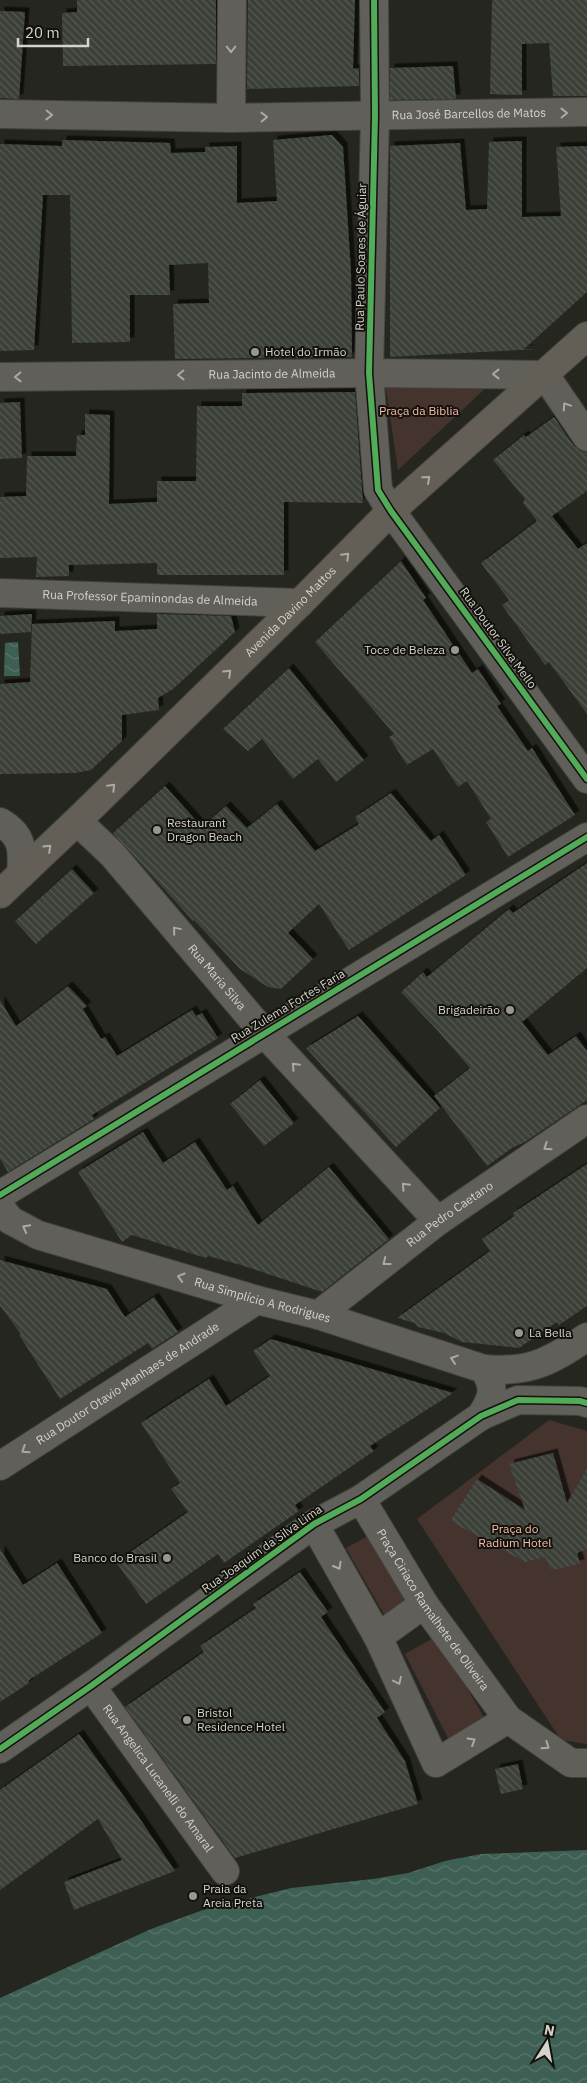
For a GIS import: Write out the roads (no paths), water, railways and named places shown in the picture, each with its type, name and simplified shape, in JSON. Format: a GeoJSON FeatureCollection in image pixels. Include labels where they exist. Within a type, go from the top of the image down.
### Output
{"type":"FeatureCollection","features":[{"type":"Feature","properties":{"kind":"main road","name":"Avenida Davino Mattos"},"geometry":{"type":"LineString","coordinates":[[0,894],[300,603],[390,511],[587,336]]}},
{"type":"Feature","properties":{"kind":"street"},"geometry":{"type":"LineString","coordinates":[[231,118],[232,0]]}},
{"type":"Feature","properties":{"kind":"street","name":"Rua Paulo Soares de Águiar"},"geometry":{"type":"LineString","coordinates":[[374,0],[375,116],[370,373],[378,490],[390,511]]}},
{"type":"Feature","properties":{"kind":"street","name":"Rua José Barcellos de Matos"},"geometry":{"type":"LineString","coordinates":[[0,114],[231,118],[587,112]]}},
{"type":"Feature","properties":{"kind":"street","name":"Rua Jacinto de Almeida"},"geometry":{"type":"LineString","coordinates":[[0,377],[370,373],[545,375]]}},
{"type":"Feature","properties":{"kind":"street"},"geometry":{"type":"LineString","coordinates":[[545,375],[587,437]]}},
{"type":"Feature","properties":{"kind":"street","name":"Rua Doutor Silva Mello"},"geometry":{"type":"LineString","coordinates":[[390,511],[587,779]]}},
{"type":"Feature","properties":{"kind":"street","name":"Rua Professor Epaminondas de Almeida"},"geometry":{"type":"LineString","coordinates":[[0,593],[300,603]]}},
{"type":"Feature","properties":{"kind":"street","name":"Rua Maria Silva"},"geometry":{"type":"LineString","coordinates":[[77,821],[112,854],[265,1034],[438,1222]]}},
{"type":"Feature","properties":{"kind":"street"},"geometry":{"type":"LineString","coordinates":[[0,822],[12,829],[19,839],[22,860],[20,874]]}},
{"type":"Feature","properties":{"kind":"street","name":"Rua Zulema Fortes Faria"},"geometry":{"type":"LineString","coordinates":[[0,1195],[587,837]]}},
{"type":"Feature","properties":{"kind":"street","name":"Rua Pedro Caetano"},"geometry":{"type":"LineString","coordinates":[[318,1315],[438,1222],[587,1119]]}},
{"type":"Feature","properties":{"kind":"street","name":"Rua Simplício A Rodrigues"},"geometry":{"type":"LineString","coordinates":[[0,1207],[10,1220],[38,1235],[257,1300],[318,1315],[484,1369]]}},
{"type":"Feature","properties":{"kind":"street","name":"Rua Doutor Otavio Manhaes de Andrade"},"geometry":{"type":"LineString","coordinates":[[0,1466],[257,1300]]}},
{"type":"Feature","properties":{"kind":"street"},"geometry":{"type":"LineString","coordinates":[[484,1369],[504,1371],[524,1369],[556,1358],[587,1337]]}},
{"type":"Feature","properties":{"kind":"street"},"geometry":{"type":"LineString","coordinates":[[556,1358],[552,1375],[557,1386],[584,1402]]}},
{"type":"Feature","properties":{"kind":"street"},"geometry":{"type":"LineString","coordinates":[[481,1416],[492,1398],[492,1381],[484,1369]]}},
{"type":"Feature","properties":{"kind":"street","name":"Rua Joaquim da Silva Lima"},"geometry":{"type":"LineString","coordinates":[[0,1749],[91,1686],[314,1524],[361,1499],[481,1416],[518,1400],[584,1402]]}},
{"type":"Feature","properties":{"kind":"street","name":"Praça Ciriaco Ramalhete de Oliveira"},"geometry":{"type":"LineString","coordinates":[[361,1499],[424,1604],[508,1719],[571,1763],[587,1763]]}},
{"type":"Feature","properties":{"kind":"street","name":"Rua Joaquim da Silva Lima"},"geometry":{"type":"LineString","coordinates":[[314,1524],[378,1637],[436,1763],[508,1719]]}},
{"type":"Feature","properties":{"kind":"street"},"geometry":{"type":"LineString","coordinates":[[378,1637],[424,1604]]}},
{"type":"Feature","properties":{"kind":"street","name":"Rua Angelica Lucanelli do Amaral"},"geometry":{"type":"LineString","coordinates":[[91,1686],[225,1871]]}},
{"type":"Feature","properties":{"kind":"water"},"geometry":{"type":"Polygon","coordinates":[[[18,642],[20,676],[4,676],[5,643],[18,642]]]}},
{"type":"Feature","properties":{"kind":"water"},"geometry":{"type":"Polygon","coordinates":[[[587,1850],[587,2083],[0,2083],[0,1998],[151,1929],[203,1910],[291,1888],[373,1879],[408,1873],[445,1861],[481,1854],[587,1850]]]}},
{"type":"Feature","properties":{"kind":"place","name":"Hotel do Irmão"},"geometry":{"type":"Point","coordinates":[255,352]}},
{"type":"Feature","properties":{"kind":"place","name":"Toce de Beleza"},"geometry":{"type":"Point","coordinates":[455,650]}},
{"type":"Feature","properties":{"kind":"place","name":"Restaurant Dragon Beach"},"geometry":{"type":"Point","coordinates":[157,830]}},
{"type":"Feature","properties":{"kind":"place","name":"Brigadeirão"},"geometry":{"type":"Point","coordinates":[510,1010]}},
{"type":"Feature","properties":{"kind":"place","name":"La Bella"},"geometry":{"type":"Point","coordinates":[519,1333]}},
{"type":"Feature","properties":{"kind":"place","name":"Banco do Brasil"},"geometry":{"type":"Point","coordinates":[167,1558]}},
{"type":"Feature","properties":{"kind":"place","name":"Bristol Residence Hotel"},"geometry":{"type":"Point","coordinates":[187,1720]}},
{"type":"Feature","properties":{"kind":"place","name":"Praia da Areia Preta"},"geometry":{"type":"Point","coordinates":[193,1896]}},
{"type":"Feature","properties":{"kind":"park label","name":"Praça da Biblia"},"geometry":{"type":"Point","coordinates":[419,411]}},
{"type":"Feature","properties":{"kind":"park label","name":"Praça do Radium Hotel"},"geometry":{"type":"Point","coordinates":[515,1536]}}]}
